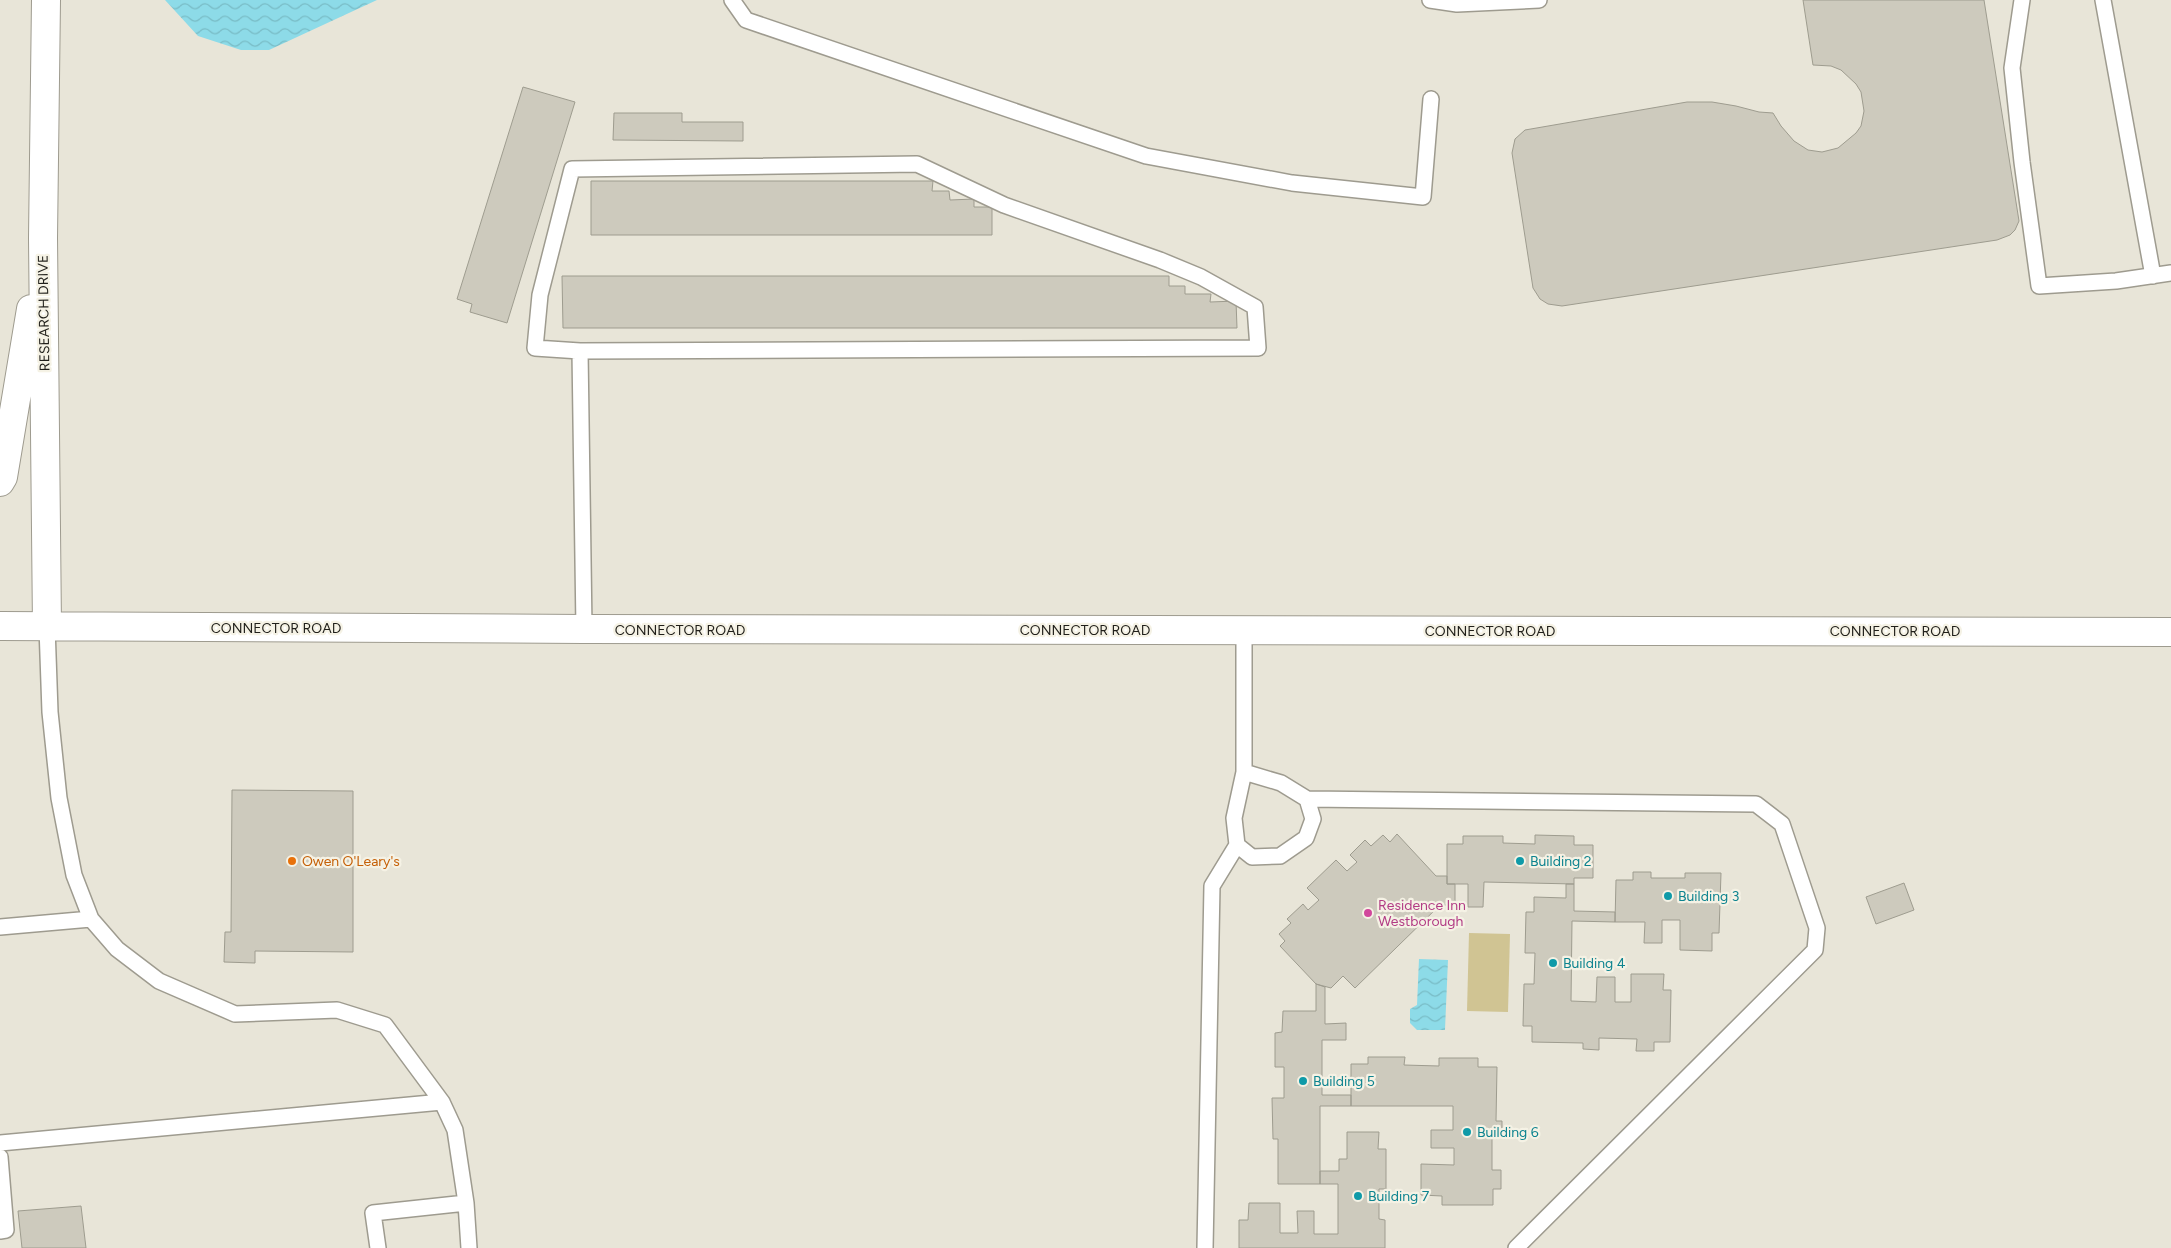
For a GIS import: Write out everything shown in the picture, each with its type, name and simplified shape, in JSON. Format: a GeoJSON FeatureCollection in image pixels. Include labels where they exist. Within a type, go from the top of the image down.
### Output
{"type":"FeatureCollection","features":[{"type":"Feature","properties":{"kind":"street","name":"RESEARCH DRIVE"},"geometry":{"type":"LineString","coordinates":[[46,0],[43,238],[47,626]]}},
{"type":"Feature","properties":{"kind":"street"},"geometry":{"type":"LineString","coordinates":[[0,482],[3,477],[43,238]]}},
{"type":"Feature","properties":{"kind":"street","name":"CONNECTOR ROAD"},"geometry":{"type":"LineString","coordinates":[[0,626],[584,630],[2171,632]]}},
{"type":"Feature","properties":{"kind":"lane"},"geometry":{"type":"LineString","coordinates":[[732,0],[746,20],[1146,156],[1292,183],[1423,197],[1431,99]]}},
{"type":"Feature","properties":{"kind":"lane"},"geometry":{"type":"LineString","coordinates":[[1430,0],[1457,4],[1539,0]]}},
{"type":"Feature","properties":{"kind":"lane"},"geometry":{"type":"LineString","coordinates":[[2022,0],[2012,68],[2022,162],[2039,286],[2116,282],[2171,273]]}},
{"type":"Feature","properties":{"kind":"lane"},"geometry":{"type":"LineString","coordinates":[[2103,0],[2153,276]]}},
{"type":"Feature","properties":{"kind":"lane"},"geometry":{"type":"LineString","coordinates":[[917,164],[1004,205],[1160,260],[1201,277],[1255,307],[1258,348],[580,351],[535,348],[540,295],[572,169],[917,164]]}},
{"type":"Feature","properties":{"kind":"lane"},"geometry":{"type":"LineString","coordinates":[[580,351],[584,630]]}},
{"type":"Feature","properties":{"kind":"lane"},"geometry":{"type":"LineString","coordinates":[[47,626],[50,712],[59,798],[74,875],[91,919],[117,949],[159,981],[235,1014],[337,1010],[385,1025],[442,1102],[455,1130],[466,1203],[469,1248]]}},
{"type":"Feature","properties":{"kind":"lane"},"geometry":{"type":"LineString","coordinates":[[1205,1248],[1212,886],[1238,845],[1234,818],[1244,772],[1244,630]]}},
{"type":"Feature","properties":{"kind":"lane"},"geometry":{"type":"LineString","coordinates":[[1244,772],[1281,783],[1307,799],[1756,804],[1782,824],[1817,928],[1815,950],[1516,1248]]}},
{"type":"Feature","properties":{"kind":"lane"},"geometry":{"type":"LineString","coordinates":[[1238,845],[1252,857],[1280,856],[1306,838],[1313,819],[1307,799]]}},
{"type":"Feature","properties":{"kind":"lane"},"geometry":{"type":"LineString","coordinates":[[0,927],[91,919]]}},
{"type":"Feature","properties":{"kind":"lane"},"geometry":{"type":"LineString","coordinates":[[0,1143],[442,1102]]}},
{"type":"Feature","properties":{"kind":"lane"},"geometry":{"type":"LineString","coordinates":[[0,1157],[6,1230],[0,1231]]}},
{"type":"Feature","properties":{"kind":"lane"},"geometry":{"type":"LineString","coordinates":[[378,1248],[373,1213],[466,1203]]}},
{"type":"Feature","properties":{"kind":"shaded area"},"geometry":{"type":"Polygon","coordinates":[[[1469,933],[1510,934],[1508,1012],[1467,1011],[1469,933]]]}},
{"type":"Feature","properties":{"kind":"water"},"geometry":{"type":"Polygon","coordinates":[[[165,0],[377,0],[269,50],[241,50],[198,36],[165,0]]]}},
{"type":"Feature","properties":{"kind":"water"},"geometry":{"type":"Polygon","coordinates":[[[1419,959],[1448,960],[1445,1030],[1417,1030],[1410,1023],[1410,1009],[1417,1005],[1419,959]]]}},
{"type":"Feature","properties":{"kind":"building"},"geometry":{"type":"Polygon","coordinates":[[[1803,0],[1984,0],[2019,221],[2015,230],[2010,235],[1997,240],[1562,306],[1548,304],[1540,299],[1533,288],[1512,153],[1515,139],[1525,130],[1687,102],[1712,102],[1759,112],[1773,113],[1794,141],[1808,150],[1822,152],[1838,148],[1856,133],[1861,126],[1864,111],[1861,92],[1856,84],[1841,70],[1831,66],[1813,65],[1803,0]]]}},
{"type":"Feature","properties":{"kind":"building"},"geometry":{"type":"Polygon","coordinates":[[[523,87],[575,102],[507,323],[470,312],[472,304],[457,299],[523,87]]]}},
{"type":"Feature","properties":{"kind":"building"},"geometry":{"type":"Polygon","coordinates":[[[614,113],[682,113],[682,122],[743,122],[743,141],[613,140],[614,113]]]}},
{"type":"Feature","properties":{"kind":"building"},"geometry":{"type":"Polygon","coordinates":[[[591,181],[933,181],[932,191],[949,191],[950,200],[974,199],[974,207],[992,207],[992,235],[591,235],[591,181]]]}},
{"type":"Feature","properties":{"kind":"building"},"geometry":{"type":"Polygon","coordinates":[[[562,276],[1169,276],[1169,286],[1185,286],[1185,294],[1211,294],[1210,302],[1236,301],[1237,328],[563,328],[562,276]]]}},
{"type":"Feature","properties":{"kind":"building","name":"Owen O'Leary's"},"geometry":{"type":"Polygon","coordinates":[[[232,790],[353,791],[353,952],[255,951],[255,963],[224,962],[225,932],[231,932],[232,790]]]}},
{"type":"Feature","properties":{"kind":"building"},"geometry":{"type":"Polygon","coordinates":[[[1397,834],[1436,876],[1447,876],[1447,884],[1455,884],[1455,905],[1440,905],[1355,988],[1343,976],[1331,988],[1316,984],[1280,946],[1285,941],[1279,934],[1291,923],[1287,919],[1303,904],[1308,910],[1319,900],[1307,888],[1336,860],[1347,871],[1357,862],[1350,855],[1365,840],[1371,846],[1383,835],[1390,842],[1397,834]]]}},
{"type":"Feature","properties":{"kind":"building","name":"Building 2"},"geometry":{"type":"Polygon","coordinates":[[[1535,835],[1574,836],[1574,845],[1593,845],[1593,878],[1574,878],[1574,884],[1484,882],[1483,907],[1468,907],[1468,884],[1447,884],[1447,844],[1463,844],[1463,836],[1503,836],[1503,843],[1535,844],[1535,835]]]}},
{"type":"Feature","properties":{"kind":"building","name":"Building 3"},"geometry":{"type":"Polygon","coordinates":[[[1633,872],[1651,872],[1651,878],[1685,878],[1685,873],[1721,873],[1719,933],[1712,933],[1712,951],[1680,950],[1680,920],[1662,920],[1662,943],[1644,943],[1645,922],[1615,922],[1616,880],[1633,880],[1633,872]]]}},
{"type":"Feature","properties":{"kind":"building"},"geometry":{"type":"Polygon","coordinates":[[[1904,883],[1914,910],[1876,924],[1866,897],[1904,883]]]}},
{"type":"Feature","properties":{"kind":"building","name":"Building 4"},"geometry":{"type":"Polygon","coordinates":[[[1566,884],[1574,884],[1574,911],[1615,912],[1615,922],[1572,921],[1571,1001],[1596,1002],[1597,977],[1615,977],[1615,1002],[1631,1002],[1631,974],[1664,974],[1663,990],[1671,990],[1670,1042],[1654,1042],[1654,1051],[1636,1051],[1637,1039],[1599,1038],[1599,1050],[1583,1049],[1583,1043],[1532,1042],[1532,1026],[1523,1026],[1524,984],[1534,984],[1535,953],[1525,953],[1526,912],[1534,912],[1534,897],[1566,898],[1566,884]]]}},
{"type":"Feature","properties":{"kind":"building","name":"Building 5"},"geometry":{"type":"Polygon","coordinates":[[[1316,984],[1325,987],[1325,1024],[1346,1023],[1346,1040],[1322,1040],[1322,1095],[1351,1095],[1351,1106],[1320,1106],[1320,1184],[1278,1184],[1278,1139],[1273,1139],[1272,1098],[1284,1098],[1284,1067],[1275,1067],[1275,1033],[1282,1032],[1283,1011],[1316,1011],[1316,984]]]}},
{"type":"Feature","properties":{"kind":"building","name":"Building 6"},"geometry":{"type":"Polygon","coordinates":[[[1368,1057],[1405,1057],[1404,1065],[1439,1066],[1439,1058],[1478,1058],[1478,1067],[1497,1067],[1496,1121],[1502,1121],[1502,1133],[1492,1133],[1492,1170],[1501,1170],[1501,1189],[1493,1189],[1493,1205],[1442,1205],[1442,1196],[1421,1195],[1421,1164],[1454,1165],[1454,1148],[1431,1148],[1431,1130],[1453,1130],[1453,1106],[1351,1106],[1351,1064],[1368,1064],[1368,1057]]]}},
{"type":"Feature","properties":{"kind":"building","name":"Building 7"},"geometry":{"type":"Polygon","coordinates":[[[1347,1132],[1379,1132],[1378,1149],[1386,1149],[1386,1189],[1379,1189],[1379,1219],[1385,1220],[1385,1248],[1239,1248],[1239,1220],[1248,1220],[1249,1203],[1280,1203],[1280,1233],[1298,1233],[1297,1211],[1314,1211],[1314,1234],[1338,1234],[1338,1184],[1320,1184],[1320,1171],[1339,1171],[1339,1159],[1347,1159],[1347,1132]]]}},
{"type":"Feature","properties":{"kind":"building"},"geometry":{"type":"Polygon","coordinates":[[[81,1206],[86,1248],[22,1248],[18,1211],[81,1206]]]}},
{"type":"Feature","properties":{"kind":"place","name":"Owen O'Leary's"},"geometry":{"type":"Point","coordinates":[292,861]}},
{"type":"Feature","properties":{"kind":"place","name":"Building 2"},"geometry":{"type":"Point","coordinates":[1520,861]}},
{"type":"Feature","properties":{"kind":"place","name":"Building 3"},"geometry":{"type":"Point","coordinates":[1668,896]}},
{"type":"Feature","properties":{"kind":"place","name":"Residence Inn Westborough"},"geometry":{"type":"Point","coordinates":[1368,913]}},
{"type":"Feature","properties":{"kind":"place","name":"Building 4"},"geometry":{"type":"Point","coordinates":[1553,963]}},
{"type":"Feature","properties":{"kind":"place","name":"Building 5"},"geometry":{"type":"Point","coordinates":[1303,1081]}},
{"type":"Feature","properties":{"kind":"place","name":"Building 6"},"geometry":{"type":"Point","coordinates":[1467,1132]}},
{"type":"Feature","properties":{"kind":"place","name":"Building 7"},"geometry":{"type":"Point","coordinates":[1358,1196]}}]}
